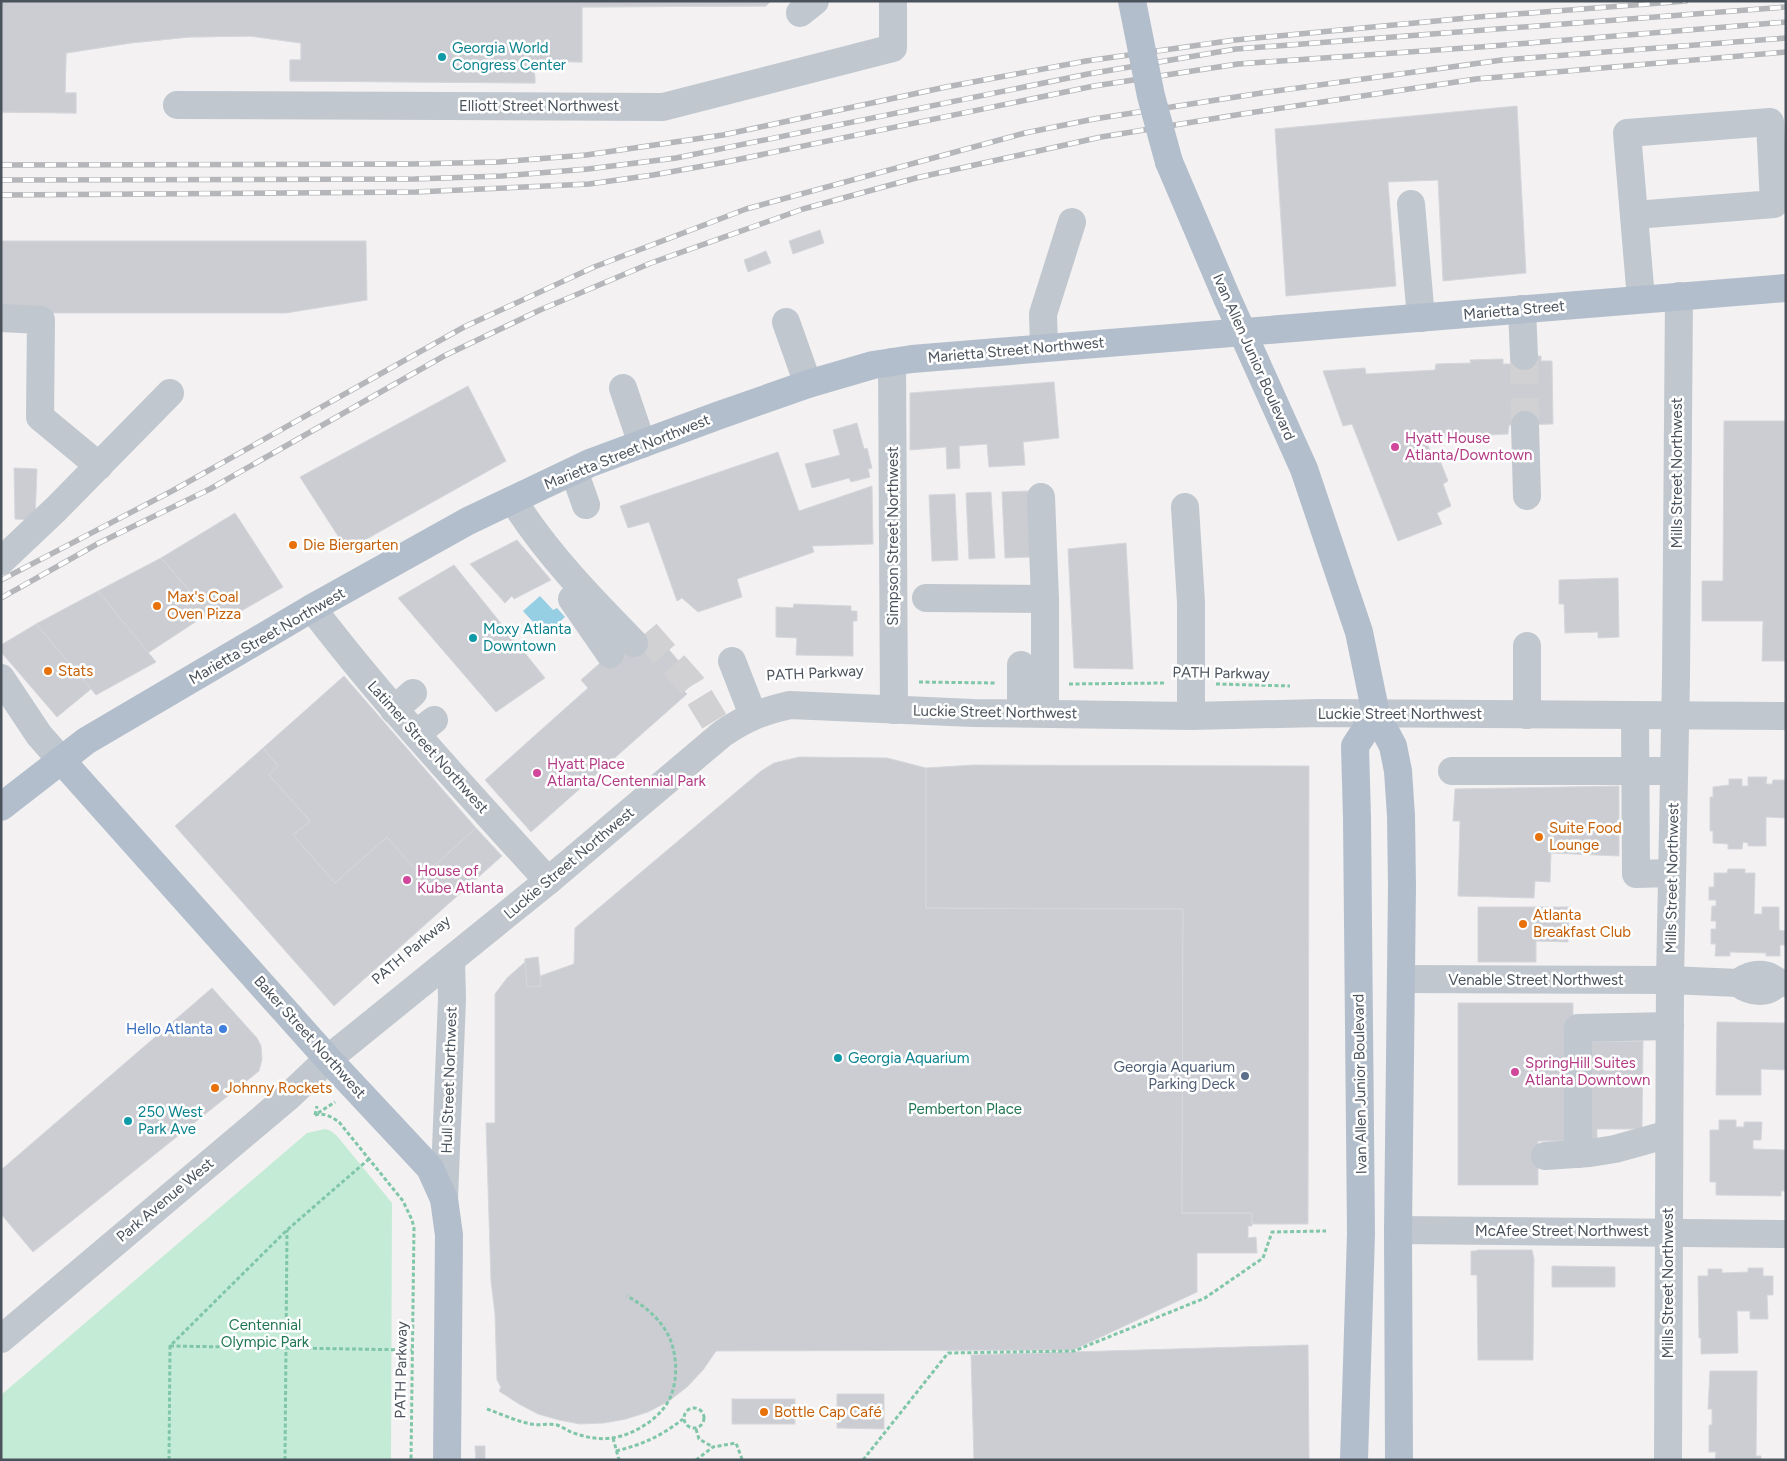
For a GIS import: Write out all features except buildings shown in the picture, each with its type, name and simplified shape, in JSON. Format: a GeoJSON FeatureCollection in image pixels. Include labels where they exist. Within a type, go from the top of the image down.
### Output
{"type":"FeatureCollection","features":[{"type":"Feature","properties":{"kind":"main road","name":"Ivan Allen Junior Boulevard"},"geometry":{"type":"LineString","coordinates":[[1132,1],[1151,96],[1169,162],[1242,332],[1304,469],[1360,632],[1376,714],[1393,746],[1398,771],[1401,816],[1398,1230],[1399,1460]]}},
{"type":"Feature","properties":{"kind":"main road","name":"Marietta Street"},"geometry":{"type":"LineString","coordinates":[[1242,332],[1786,288]]}},
{"type":"Feature","properties":{"kind":"main road","name":"Marietta Street Northwest"},"geometry":{"type":"LineString","coordinates":[[1,807],[95,736],[312,608],[468,521],[574,471],[642,444],[808,384],[874,365],[912,358],[1242,332]]}},
{"type":"Feature","properties":{"kind":"main road","name":"Ivan Allen Junior Boulevard"},"geometry":{"type":"LineString","coordinates":[[1354,1460],[1362,1234],[1355,746],[1376,714]]}},
{"type":"Feature","properties":{"kind":"main road","name":"Baker Street Northwest"},"geometry":{"type":"LineString","coordinates":[[61,760],[328,1059],[430,1168],[444,1199],[449,1235],[447,1460]]}},
{"type":"Feature","properties":{"kind":"street","name":"Elliott Street Northwest"},"geometry":{"type":"LineString","coordinates":[[177,105],[663,107],[893,48],[893,1]]}},
{"type":"Feature","properties":{"kind":"street"},"geometry":{"type":"LineString","coordinates":[[1634,215],[1774,204],[1770,122],[1627,133],[1641,299]]}},
{"type":"Feature","properties":{"kind":"street"},"geometry":{"type":"LineString","coordinates":[[1411,204],[1421,318]]}},
{"type":"Feature","properties":{"kind":"street"},"geometry":{"type":"LineString","coordinates":[[1044,348],[1043,314],[1072,222]]}},
{"type":"Feature","properties":{"kind":"street","name":"Mills Street Northwest"},"geometry":{"type":"LineString","coordinates":[[1668,1460],[1670,980],[1675,716],[1679,296]]}},
{"type":"Feature","properties":{"kind":"street"},"geometry":{"type":"LineString","coordinates":[[1522,309],[1524,356]]}},
{"type":"Feature","properties":{"kind":"street"},"geometry":{"type":"LineString","coordinates":[[1,318],[41,320],[40,418],[99,466]]}},
{"type":"Feature","properties":{"kind":"street"},"geometry":{"type":"LineString","coordinates":[[786,322],[808,384]]}},
{"type":"Feature","properties":{"kind":"street","name":"Simpson Street Northwest"},"geometry":{"type":"LineString","coordinates":[[892,362],[894,710]]}},
{"type":"Feature","properties":{"kind":"street"},"geometry":{"type":"LineString","coordinates":[[623,388],[642,444]]}},
{"type":"Feature","properties":{"kind":"street"},"geometry":{"type":"LineString","coordinates":[[1,561],[99,466],[170,393]]}},
{"type":"Feature","properties":{"kind":"street"},"geometry":{"type":"LineString","coordinates":[[1526,424],[1528,496]]}},
{"type":"Feature","properties":{"kind":"street"},"geometry":{"type":"LineString","coordinates":[[574,471],[586,504]]}},
{"type":"Feature","properties":{"kind":"street"},"geometry":{"type":"LineString","coordinates":[[1033,713],[1029,677],[1045,599],[1041,496]]}},
{"type":"Feature","properties":{"kind":"street"},"geometry":{"type":"LineString","coordinates":[[513,500],[584,602],[610,654]]}},
{"type":"Feature","properties":{"kind":"street"},"geometry":{"type":"LineString","coordinates":[[1185,507],[1191,602],[1191,716]]}},
{"type":"Feature","properties":{"kind":"street"},"geometry":{"type":"LineString","coordinates":[[552,554],[579,559],[640,638],[584,602]]}},
{"type":"Feature","properties":{"kind":"street"},"geometry":{"type":"LineString","coordinates":[[926,598],[1045,599]]}},
{"type":"Feature","properties":{"kind":"street","name":"Latimer Street Northwest"},"geometry":{"type":"LineString","coordinates":[[312,608],[339,644],[403,701],[548,881]]}},
{"type":"Feature","properties":{"kind":"street"},"geometry":{"type":"LineString","coordinates":[[1528,646],[1528,714]]}},
{"type":"Feature","properties":{"kind":"street"},"geometry":{"type":"LineString","coordinates":[[732,661],[753,715]]}},
{"type":"Feature","properties":{"kind":"street","name":"Baker Street Northwest"},"geometry":{"type":"LineString","coordinates":[[1,679],[39,735],[61,760]]}},
{"type":"Feature","properties":{"kind":"street","name":"Luckie Street Northwest"},"geometry":{"type":"LineString","coordinates":[[328,1059],[548,881],[722,734],[742,720],[766,710],[790,705],[894,710],[1191,716],[1635,714],[1786,716]]}},
{"type":"Feature","properties":{"kind":"street"},"geometry":{"type":"LineString","coordinates":[[1635,714],[1636,874],[1672,873]]}},
{"type":"Feature","properties":{"kind":"street"},"geometry":{"type":"LineString","coordinates":[[1452,771],[1674,771]]}},
{"type":"Feature","properties":{"kind":"street","name":"Hull Street Northwest"},"geometry":{"type":"LineString","coordinates":[[444,1199],[451,960]]}},
{"type":"Feature","properties":{"kind":"street","name":"Venable Street Northwest"},"geometry":{"type":"LineString","coordinates":[[1401,979],[1670,980],[1738,983],[1746,977],[1767,976],[1782,983]]}},
{"type":"Feature","properties":{"kind":"street"},"geometry":{"type":"LineString","coordinates":[[1578,1154],[1578,1028],[1670,1026]]}},
{"type":"Feature","properties":{"kind":"street","name":"Park Avenue West"},"geometry":{"type":"LineString","coordinates":[[1,1339],[288,1097],[328,1059]]}},
{"type":"Feature","properties":{"kind":"street"},"geometry":{"type":"LineString","coordinates":[[1545,1156],[1614,1149],[1669,1134]]}},
{"type":"Feature","properties":{"kind":"street","name":"McAfee Street Northwest"},"geometry":{"type":"LineString","coordinates":[[1398,1230],[1786,1234]]}},
{"type":"Feature","properties":{"kind":"path","name":"PATH Parkway"},"geometry":{"type":"LineString","coordinates":[[894,681],[1029,677],[1294,686]]}},
{"type":"Feature","properties":{"kind":"path","name":"PATH Parkway"},"geometry":{"type":"LineString","coordinates":[[315,1115],[328,1116],[338,1122],[403,1201],[412,1220],[414,1228],[411,1460]]}},
{"type":"Feature","properties":{"kind":"path"},"geometry":{"type":"LineString","coordinates":[[169,1460],[170,1346],[287,1230],[369,1159]]}},
{"type":"Feature","properties":{"kind":"path"},"geometry":{"type":"LineString","coordinates":[[285,1460],[287,1230]]}},
{"type":"Feature","properties":{"kind":"path"},"geometry":{"type":"LineString","coordinates":[[863,1460],[948,1352],[1074,1351],[1206,1298],[1263,1258],[1272,1232],[1326,1231]]}},
{"type":"Feature","properties":{"kind":"path"},"geometry":{"type":"LineString","coordinates":[[487,1409],[532,1425],[557,1425],[585,1437],[599,1439],[613,1438],[632,1433],[646,1424],[659,1413],[670,1398],[675,1380],[675,1363],[672,1344],[656,1317],[644,1306],[627,1296]]}},
{"type":"Feature","properties":{"kind":"path"},"geometry":{"type":"LineString","coordinates":[[170,1346],[412,1350]]}},
{"type":"Feature","properties":{"kind":"path"},"geometry":{"type":"LineString","coordinates":[[616,1451],[649,1442],[683,1419],[687,1410],[698,1408],[702,1411],[704,1422],[696,1429]]}},
{"type":"Feature","properties":{"kind":"path"},"geometry":{"type":"LineString","coordinates":[[683,1419],[685,1425],[696,1429]]}},
{"type":"Feature","properties":{"kind":"path"},"geometry":{"type":"LineString","coordinates":[[696,1429],[699,1439],[713,1447]]}},
{"type":"Feature","properties":{"kind":"path"},"geometry":{"type":"LineString","coordinates":[[613,1438],[619,1460]]}},
{"type":"Feature","properties":{"kind":"path"},"geometry":{"type":"LineString","coordinates":[[696,1460],[713,1447],[736,1443],[742,1459]]}},
{"type":"Feature","properties":{"kind":"green space","name":"Centennial Olympic Park"},"geometry":{"type":"Polygon","coordinates":[[[325,1129],[337,1136],[392,1203],[391,1460],[1,1460],[1,1395],[307,1133],[325,1129]]]}},
{"type":"Feature","properties":{"kind":"water"},"geometry":{"type":"Polygon","coordinates":[[[540,596],[553,610],[557,608],[565,617],[545,635],[523,611],[540,596]]]}},
{"type":"Feature","properties":{"kind":"tunnel"},"geometry":{"type":"LineString","coordinates":[[1524,356],[1525,425]]}},
{"type":"Feature","properties":{"kind":"tunnel"},"geometry":{"type":"LineString","coordinates":[[646,633],[692,685],[722,734]]}},
{"type":"Feature","properties":{"kind":"railway"},"geometry":{"type":"LineString","coordinates":[[1,165],[412,164],[499,162],[586,155],[723,135],[946,87],[1086,61],[1235,40],[1478,17],[1686,1]]}},
{"type":"Feature","properties":{"kind":"railway"},"geometry":{"type":"LineString","coordinates":[[1,180],[415,179],[502,176],[588,169],[676,158],[1088,74],[1236,49],[1786,7]]}},
{"type":"Feature","properties":{"kind":"railway"},"geometry":{"type":"LineString","coordinates":[[1,195],[416,192],[589,184],[726,162],[1094,86],[1238,64],[1480,47],[1786,22]]}},
{"type":"Feature","properties":{"kind":"railway"},"geometry":{"type":"LineString","coordinates":[[1,580],[172,491],[464,327],[594,267],[746,209],[1025,133],[1094,119],[1268,92],[1502,60],[1786,38]]}},
{"type":"Feature","properties":{"kind":"railway"},"geometry":{"type":"LineString","coordinates":[[1,598],[99,543],[210,489],[444,356],[540,310],[651,263],[803,209],[916,178],[1101,137],[1242,114],[1476,79],[1786,52]]}},
{"type":"Feature","properties":{"kind":"place","name":"Georgia World Congress Center"},"geometry":{"type":"Point","coordinates":[442,57]}},
{"type":"Feature","properties":{"kind":"place","name":"Hyatt House Atlanta/Downtown"},"geometry":{"type":"Point","coordinates":[1395,447]}},
{"type":"Feature","properties":{"kind":"place","name":"Die Biergarten"},"geometry":{"type":"Point","coordinates":[293,545]}},
{"type":"Feature","properties":{"kind":"place","name":"Max's Coal Oven Pizza"},"geometry":{"type":"Point","coordinates":[157,606]}},
{"type":"Feature","properties":{"kind":"place","name":"Moxy Atlanta Downtown"},"geometry":{"type":"Point","coordinates":[473,638]}},
{"type":"Feature","properties":{"kind":"place","name":"Stats"},"geometry":{"type":"Point","coordinates":[48,671]}},
{"type":"Feature","properties":{"kind":"place","name":"Hyatt Place Atlanta/Centennial Park"},"geometry":{"type":"Point","coordinates":[537,773]}},
{"type":"Feature","properties":{"kind":"place","name":"Suite Food Lounge"},"geometry":{"type":"Point","coordinates":[1539,837]}},
{"type":"Feature","properties":{"kind":"place","name":"House of Kube Atlanta"},"geometry":{"type":"Point","coordinates":[407,880]}},
{"type":"Feature","properties":{"kind":"place","name":"Atlanta Breakfast Club"},"geometry":{"type":"Point","coordinates":[1523,924]}},
{"type":"Feature","properties":{"kind":"place","name":"Hello Atlanta"},"geometry":{"type":"Point","coordinates":[223,1029]}},
{"type":"Feature","properties":{"kind":"place","name":"Georgia Aquarium"},"geometry":{"type":"Point","coordinates":[838,1058]}},
{"type":"Feature","properties":{"kind":"place","name":"SpringHill Suites Atlanta Downtown"},"geometry":{"type":"Point","coordinates":[1515,1072]}},
{"type":"Feature","properties":{"kind":"place","name":"Georgia Aquarium Parking Deck"},"geometry":{"type":"Point","coordinates":[1245,1076]}},
{"type":"Feature","properties":{"kind":"place","name":"Johnny Rockets"},"geometry":{"type":"Point","coordinates":[215,1088]}},
{"type":"Feature","properties":{"kind":"place","name":"250 West Park Ave"},"geometry":{"type":"Point","coordinates":[128,1121]}},
{"type":"Feature","properties":{"kind":"place","name":"Bottle Cap Café"},"geometry":{"type":"Point","coordinates":[764,1412]}},
{"type":"Feature","properties":{"kind":"park label","name":"Pemberton Place"},"geometry":{"type":"Point","coordinates":[965,1109]}}]}
